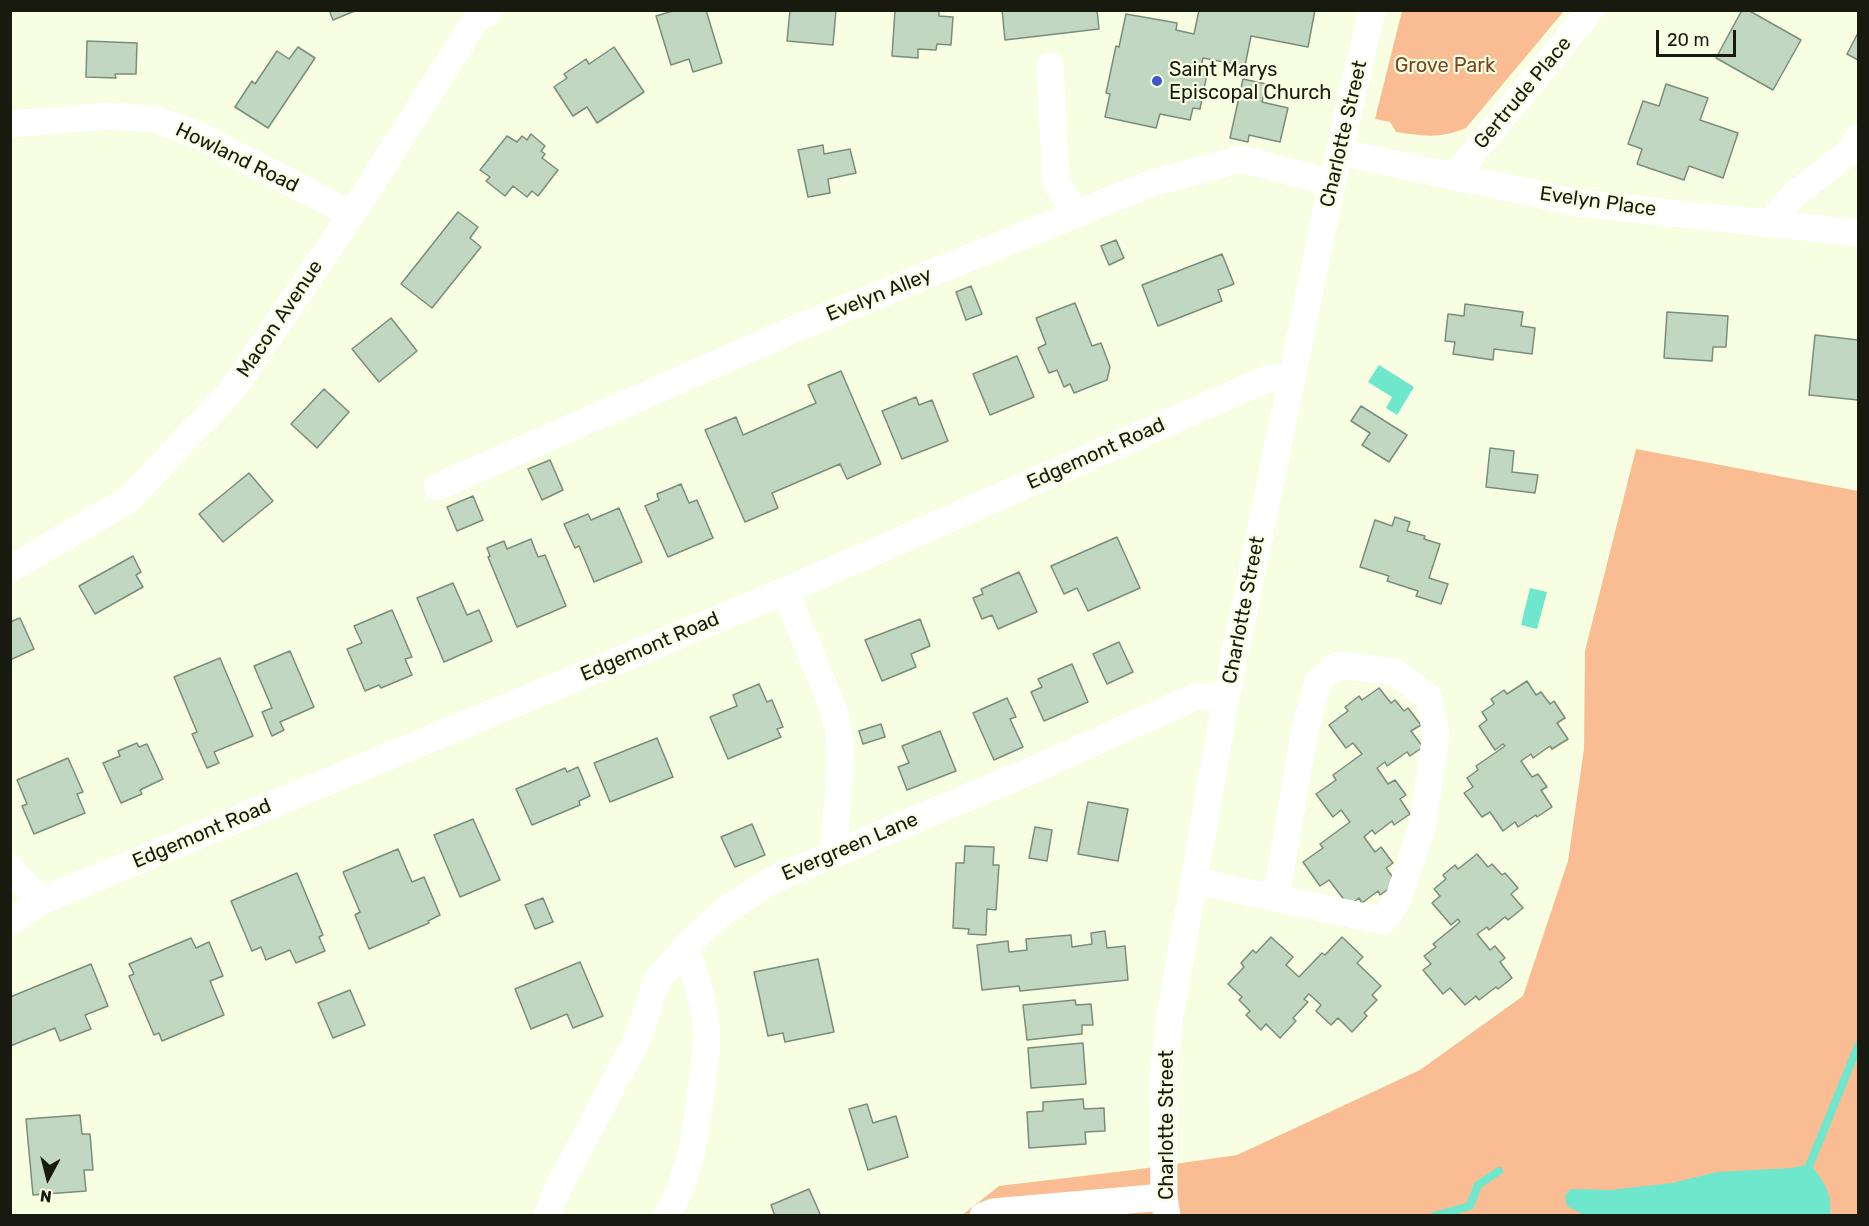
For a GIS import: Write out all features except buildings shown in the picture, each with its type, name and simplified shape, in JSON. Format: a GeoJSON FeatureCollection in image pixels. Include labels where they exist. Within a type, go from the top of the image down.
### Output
{"type":"FeatureCollection","features":[{"type":"Feature","properties":{"kind":"street","name":"Charlotte Street"},"geometry":{"type":"LineString","coordinates":[[1166,1206],[1163,1075],[1170,1017],[1196,881],[1226,698],[1332,183],[1372,10]]}},
{"type":"Feature","properties":{"kind":"street","name":"Gertrude Place"},"geometry":{"type":"LineString","coordinates":[[1455,175],[1591,10]]}},
{"type":"Feature","properties":{"kind":"street","name":"Macon Avenue"},"geometry":{"type":"LineString","coordinates":[[10,569],[128,501],[232,389],[352,214],[477,15]]}},
{"type":"Feature","properties":{"kind":"street"},"geometry":{"type":"LineString","coordinates":[[1050,66],[1056,182],[1076,214]]}},
{"type":"Feature","properties":{"kind":"street","name":"Howland Road"},"geometry":{"type":"LineString","coordinates":[[10,124],[108,116],[155,119],[198,135],[352,214]]}},
{"type":"Feature","properties":{"kind":"street"},"geometry":{"type":"LineString","coordinates":[[1769,223],[1796,193],[1848,153],[1858,138]]}},
{"type":"Feature","properties":{"kind":"street","name":"Evelyn Place"},"geometry":{"type":"LineString","coordinates":[[1340,152],[1579,203],[1858,233]]}},
{"type":"Feature","properties":{"kind":"street","name":"Evelyn Alley"},"geometry":{"type":"LineString","coordinates":[[437,487],[795,329],[1152,183],[1242,159],[1332,183]]}},
{"type":"Feature","properties":{"kind":"street","name":"Edgemont Road"},"geometry":{"type":"LineString","coordinates":[[10,922],[41,901],[784,591],[1266,379],[1291,377]]}},
{"type":"Feature","properties":{"kind":"street"},"geometry":{"type":"LineString","coordinates":[[784,591],[835,713],[840,741],[840,772],[833,855]]}},
{"type":"Feature","properties":{"kind":"street"},"geometry":{"type":"LineString","coordinates":[[1196,881],[1384,921],[1399,897],[1422,828],[1436,734],[1429,698],[1395,672],[1338,665],[1318,682],[1305,729],[1276,898]]}},
{"type":"Feature","properties":{"kind":"street","name":"Evergreen Lane"},"geometry":{"type":"LineString","coordinates":[[548,1215],[554,1196],[638,1038],[657,980],[686,947],[720,914],[772,880],[1035,769],[1197,696],[1226,698]]}},
{"type":"Feature","properties":{"kind":"street"},"geometry":{"type":"LineString","coordinates":[[10,868],[41,901]]}},
{"type":"Feature","properties":{"kind":"street"},"geometry":{"type":"LineString","coordinates":[[666,1215],[677,1199],[687,1171],[698,1118],[707,1037],[700,992],[686,947]]}},
{"type":"Feature","properties":{"kind":"street"},"geometry":{"type":"LineString","coordinates":[[982,1215],[993,1212],[1166,1206]]}},
{"type":"Feature","properties":{"kind":"green space","name":"Grove Park"},"geometry":{"type":"Polygon","coordinates":[[[1402,10],[1564,11],[1466,128],[1448,134],[1431,136],[1396,132],[1390,122],[1375,119],[1402,10]]]}},
{"type":"Feature","properties":{"kind":"green space"},"geometry":{"type":"Polygon","coordinates":[[[1636,449],[1858,491],[1858,1215],[961,1216],[999,1186],[1237,1155],[1420,1070],[1523,996],[1568,861],[1584,749],[1585,651],[1636,449]]]}},
{"type":"Feature","properties":{"kind":"water"},"geometry":{"type":"Polygon","coordinates":[[[1379,365],[1414,387],[1397,415],[1386,408],[1392,397],[1368,382],[1379,365]]]}},
{"type":"Feature","properties":{"kind":"water"},"geometry":{"type":"Polygon","coordinates":[[[1530,588],[1547,592],[1537,629],[1521,625],[1530,588]]]}},
{"type":"Feature","properties":{"kind":"water"},"geometry":{"type":"Polygon","coordinates":[[[1810,1164],[1826,1188],[1830,1200],[1830,1215],[1584,1215],[1567,1206],[1565,1195],[1571,1189],[1610,1190],[1672,1183],[1717,1172],[1791,1168],[1810,1164]]]}},
{"type":"Feature","properties":{"kind":"waterway"},"geometry":{"type":"LineString","coordinates":[[1810,1164],[1858,1046]]}},
{"type":"Feature","properties":{"kind":"waterway"},"geometry":{"type":"LineString","coordinates":[[1434,1216],[1470,1206],[1478,1185],[1499,1171]]}},
{"type":"Feature","properties":{"kind":"place","name":"Saint Marys Episcopal Church"},"geometry":{"type":"Point","coordinates":[1157,81]}}]}
